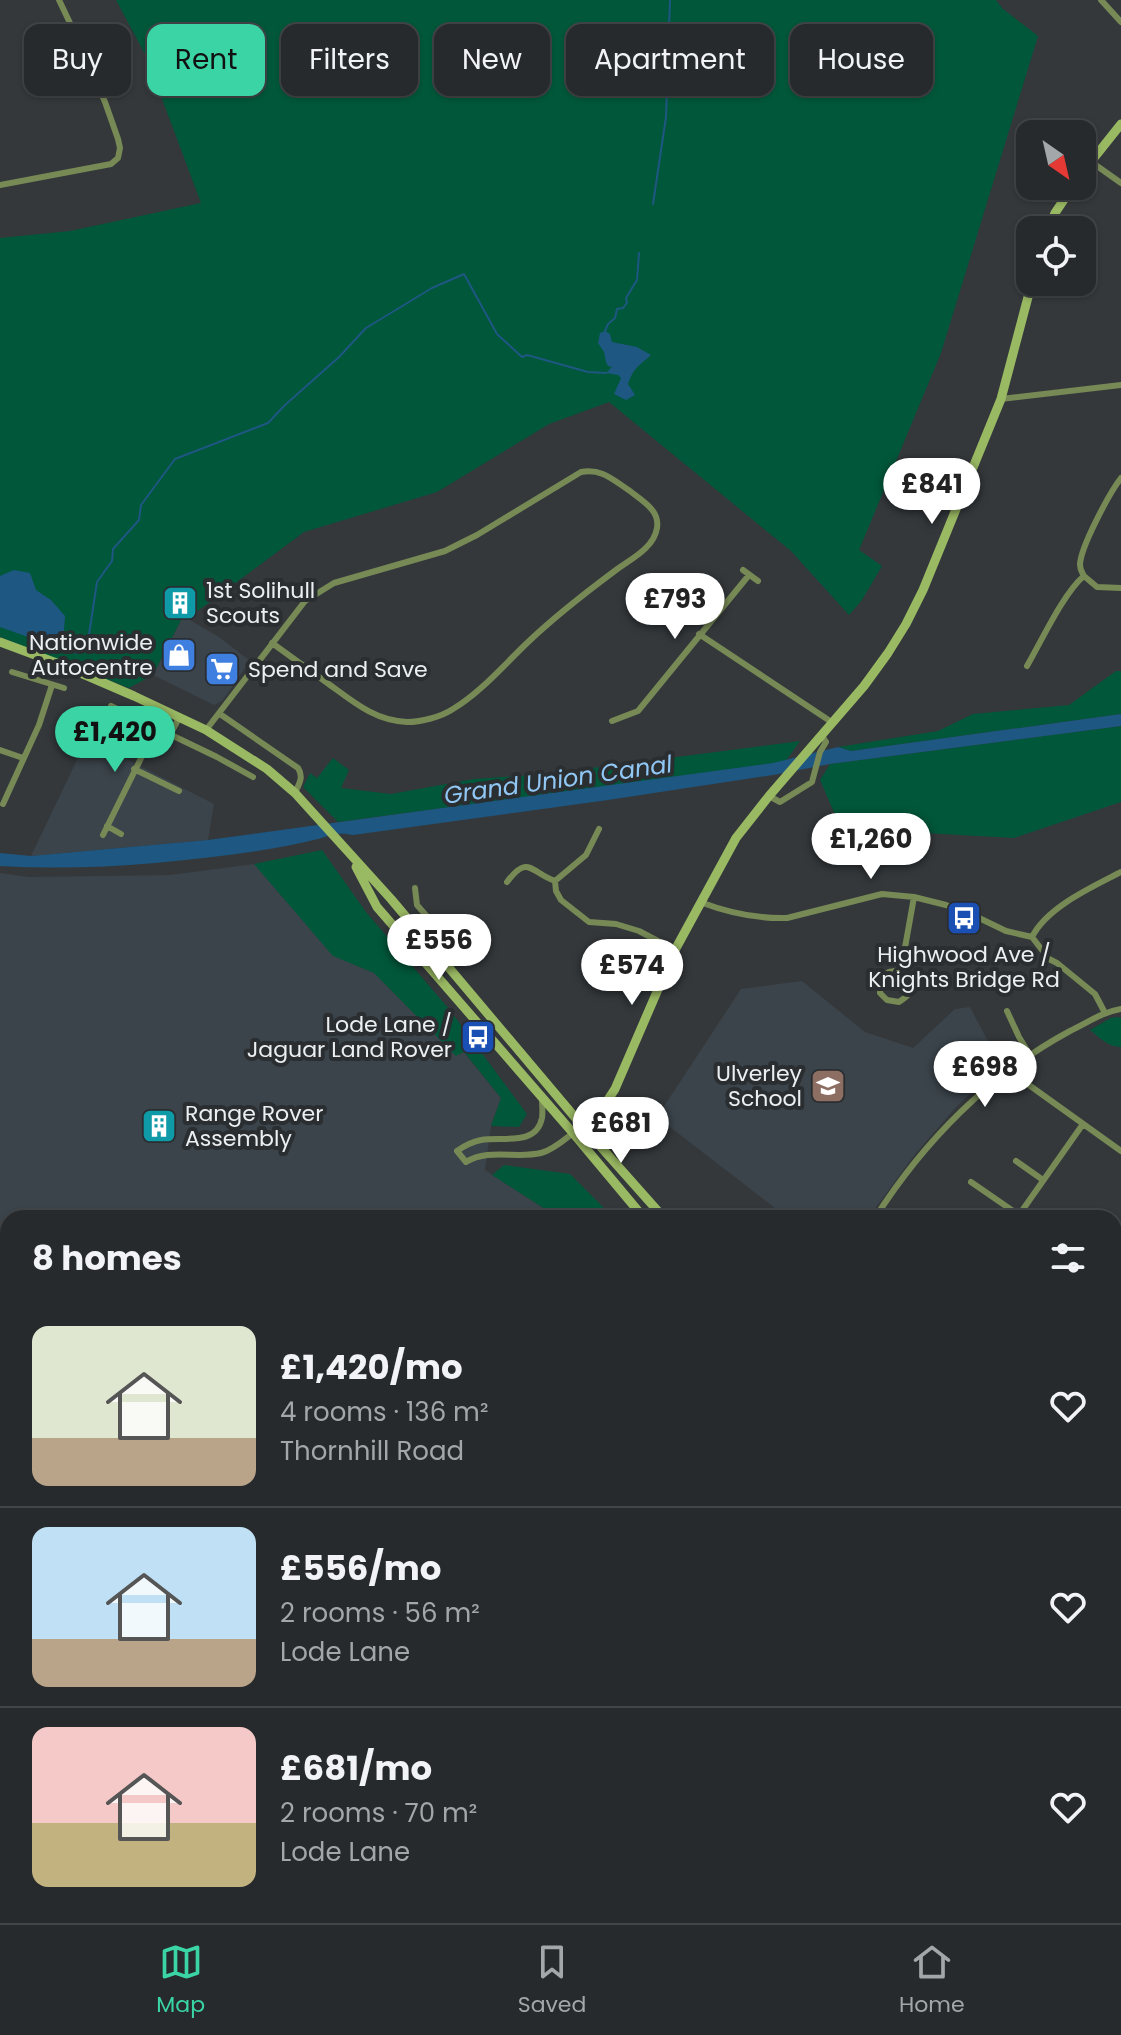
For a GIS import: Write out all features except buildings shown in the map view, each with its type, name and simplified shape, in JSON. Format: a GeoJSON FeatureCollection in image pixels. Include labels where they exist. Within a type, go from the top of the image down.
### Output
{"type":"FeatureCollection","features":[{"type":"Feature","properties":{"kind":"main road"},"geometry":{"type":"LineString","coordinates":[[1096,154],[1121,124]]}},
{"type":"Feature","properties":{"kind":"main road"},"geometry":{"type":"LineString","coordinates":[[573,1133],[598,1115],[615,1089],[675,950],[736,838],[872,675],[906,624],[923,590],[1001,399],[1028,296]]}},
{"type":"Feature","properties":{"kind":"main road"},"geometry":{"type":"LineString","coordinates":[[0,642],[101,681],[206,730],[267,769],[295,793],[391,899],[657,1210]]}},
{"type":"Feature","properties":{"kind":"main road"},"geometry":{"type":"LineString","coordinates":[[349,854],[377,907],[637,1210]]}},
{"type":"Feature","properties":{"kind":"street"},"geometry":{"type":"LineString","coordinates":[[0,185],[111,164],[118,158],[120,148],[105,102],[59,0]]}},
{"type":"Feature","properties":{"kind":"street"},"geometry":{"type":"LineString","coordinates":[[1101,0],[1121,22]]}},
{"type":"Feature","properties":{"kind":"street"},"geometry":{"type":"LineString","coordinates":[[1096,165],[1121,183]]}},
{"type":"Feature","properties":{"kind":"street"},"geometry":{"type":"LineString","coordinates":[[1001,399],[1121,385]]}},
{"type":"Feature","properties":{"kind":"street"},"geometry":{"type":"LineString","coordinates":[[206,730],[220,714],[272,643],[305,601],[334,583],[445,551],[581,472],[603,472],[650,507],[657,517],[658,527],[653,541],[561,613],[475,693],[452,710],[435,717],[408,722],[368,712],[272,643]]}},
{"type":"Feature","properties":{"kind":"street"},"geometry":{"type":"LineString","coordinates":[[1121,478],[1106,500],[1082,556],[1080,568],[1097,587],[1121,588]]}},
{"type":"Feature","properties":{"kind":"street"},"geometry":{"type":"LineString","coordinates":[[612,721],[638,711],[746,572],[758,581]]}},
{"type":"Feature","properties":{"kind":"street"},"geometry":{"type":"LineString","coordinates":[[1027,666],[1065,599],[1084,576]]}},
{"type":"Feature","properties":{"kind":"street"},"geometry":{"type":"LineString","coordinates":[[699,634],[833,723]]}},
{"type":"Feature","properties":{"kind":"street"},"geometry":{"type":"LineString","coordinates":[[12,672],[64,688]]}},
{"type":"Feature","properties":{"kind":"street"},"geometry":{"type":"LineString","coordinates":[[11,810],[2,804],[39,725],[52,685]]}},
{"type":"Feature","properties":{"kind":"street"},"geometry":{"type":"LineString","coordinates":[[140,720],[149,704]]}},
{"type":"Feature","properties":{"kind":"street"},"geometry":{"type":"LineString","coordinates":[[111,706],[253,777]]}},
{"type":"Feature","properties":{"kind":"street"},"geometry":{"type":"LineString","coordinates":[[220,714],[298,768],[301,778],[295,793]]}},
{"type":"Feature","properties":{"kind":"street"},"geometry":{"type":"LineString","coordinates":[[170,735],[179,718]]}},
{"type":"Feature","properties":{"kind":"street"},"geometry":{"type":"LineString","coordinates":[[103,835],[156,728]]}},
{"type":"Feature","properties":{"kind":"street"},"geometry":{"type":"LineString","coordinates":[[769,796],[780,802],[813,780],[820,752],[826,742],[822,736]]}},
{"type":"Feature","properties":{"kind":"street"},"geometry":{"type":"LineString","coordinates":[[0,750],[23,758]]}},
{"type":"Feature","properties":{"kind":"street"},"geometry":{"type":"LineString","coordinates":[[134,769],[179,791]]}},
{"type":"Feature","properties":{"kind":"street"},"geometry":{"type":"LineString","coordinates":[[107,826],[121,834]]}},
{"type":"Feature","properties":{"kind":"street"},"geometry":{"type":"LineString","coordinates":[[555,881],[586,855],[599,829]]}},
{"type":"Feature","properties":{"kind":"street"},"geometry":{"type":"LineString","coordinates":[[584,834],[594,840]]}},
{"type":"Feature","properties":{"kind":"street"},"geometry":{"type":"LineString","coordinates":[[503,870],[509,879],[517,869],[531,867],[555,881]]}},
{"type":"Feature","properties":{"kind":"street"},"geometry":{"type":"LineString","coordinates":[[1032,937],[1042,923],[1081,892],[1121,872]]}},
{"type":"Feature","properties":{"kind":"street"},"geometry":{"type":"LineString","coordinates":[[555,881],[561,900],[589,922],[616,924],[639,931],[675,950]]}},
{"type":"Feature","properties":{"kind":"street"},"geometry":{"type":"LineString","coordinates":[[410,946],[429,930],[431,921],[417,905],[415,888]]}},
{"type":"Feature","properties":{"kind":"street"},"geometry":{"type":"LineString","coordinates":[[700,902],[740,915],[787,918],[882,894],[914,897],[946,905],[1016,935],[1032,937],[1049,959],[1095,994],[1105,1013]]}},
{"type":"Feature","properties":{"kind":"street"},"geometry":{"type":"LineString","coordinates":[[901,970],[914,897]]}},
{"type":"Feature","properties":{"kind":"street"},"geometry":{"type":"LineString","coordinates":[[901,970],[910,977],[912,991],[899,1002],[887,1000],[880,993],[881,978],[889,972],[901,970]]}},
{"type":"Feature","properties":{"kind":"street"},"geometry":{"type":"LineString","coordinates":[[881,1210],[904,1177],[979,1094],[1030,1055],[1105,1013],[1121,1009]]}},
{"type":"Feature","properties":{"kind":"street"},"geometry":{"type":"LineString","coordinates":[[1007,1011],[1030,1055]]}},
{"type":"Feature","properties":{"kind":"street"},"geometry":{"type":"LineString","coordinates":[[1008,1070],[1121,1151]]}},
{"type":"Feature","properties":{"kind":"street"},"geometry":{"type":"LineString","coordinates":[[542,1098],[542,1119],[536,1131],[524,1138],[469,1143],[457,1151],[466,1162],[474,1157],[495,1153],[542,1153],[573,1133]]}},
{"type":"Feature","properties":{"kind":"street"},"geometry":{"type":"LineString","coordinates":[[1025,1210],[1083,1124]]}},
{"type":"Feature","properties":{"kind":"street"},"geometry":{"type":"LineString","coordinates":[[1016,1161],[1043,1180]]}},
{"type":"Feature","properties":{"kind":"street"},"geometry":{"type":"LineString","coordinates":[[971,1182],[1011,1210]]}},
{"type":"Feature","properties":{"kind":"shaded area"},"geometry":{"type":"Polygon","coordinates":[[[183,616],[219,637],[250,661],[222,701],[214,705],[153,675],[183,616]]]}},
{"type":"Feature","properties":{"kind":"shaded area"},"geometry":{"type":"Polygon","coordinates":[[[87,739],[214,804],[208,840],[31,856],[87,739]]]}},
{"type":"Feature","properties":{"kind":"shaded area"},"geometry":{"type":"Polygon","coordinates":[[[254,864],[317,912],[463,1051],[501,1098],[491,1126],[485,1170],[547,1210],[0,1210],[0,873],[29,877],[170,875],[254,864]]]}},
{"type":"Feature","properties":{"kind":"shaded area","name":"Ulverley School"},"geometry":{"type":"Polygon","coordinates":[[[802,981],[865,1032],[913,1048],[955,1009],[970,1007],[1001,1066],[957,1106],[916,1153],[874,1210],[778,1210],[657,1117],[741,989],[802,981]]]}},
{"type":"Feature","properties":{"kind":"green space"},"geometry":{"type":"Polygon","coordinates":[[[116,0],[996,0],[1038,36],[941,353],[859,550],[882,566],[862,600],[849,615],[791,551],[609,402],[549,424],[437,492],[304,532],[199,610],[183,616],[153,675],[129,688],[0,637],[0,238],[70,231],[201,203],[161,96],[265,96],[265,24],[147,24],[147,59],[116,0]]]}},
{"type":"Feature","properties":{"kind":"green space"},"geometry":{"type":"Polygon","coordinates":[[[1116,671],[1121,671],[1121,714],[851,751],[838,747],[938,731],[973,714],[1069,705],[1116,671]]]}},
{"type":"Feature","properties":{"kind":"green space"},"geometry":{"type":"Polygon","coordinates":[[[1121,726],[1121,802],[1014,838],[925,833],[849,847],[820,780],[830,764],[1121,726]]]}},
{"type":"Feature","properties":{"kind":"green space"},"geometry":{"type":"Polygon","coordinates":[[[800,741],[785,762],[338,822],[303,787],[310,773],[317,778],[333,758],[349,770],[341,788],[391,794],[474,779],[546,774],[800,741]]]}},
{"type":"Feature","properties":{"kind":"green space"},"geometry":{"type":"Polygon","coordinates":[[[322,850],[366,912],[449,1009],[527,1114],[519,1127],[491,1126],[501,1098],[464,1052],[456,1056],[374,973],[333,956],[254,864],[322,850]]]}},
{"type":"Feature","properties":{"kind":"green space"},"geometry":{"type":"Polygon","coordinates":[[[1121,1018],[1121,1047],[1108,1044],[1090,1030],[1121,1018]]]}},
{"type":"Feature","properties":{"kind":"green space"},"geometry":{"type":"Polygon","coordinates":[[[504,1165],[570,1174],[606,1210],[547,1210],[492,1175],[504,1165]]]}},
{"type":"Feature","properties":{"kind":"water"},"geometry":{"type":"Polygon","coordinates":[[[605,331],[610,334],[612,342],[637,347],[651,355],[632,374],[628,384],[635,395],[626,400],[614,394],[621,378],[606,373],[612,367],[608,366],[598,343],[600,333],[605,331]]]}},
{"type":"Feature","properties":{"kind":"water"},"geometry":{"type":"Polygon","coordinates":[[[14,570],[30,573],[36,590],[51,600],[65,616],[63,644],[56,647],[0,627],[0,576],[14,570]]]}},
{"type":"Feature","properties":{"kind":"water"},"geometry":{"type":"Polygon","coordinates":[[[1121,714],[1121,726],[830,764],[608,800],[353,835],[335,834],[257,851],[129,865],[0,866],[0,853],[31,856],[208,840],[773,763],[838,747],[851,751],[1121,714]]]}},
{"type":"Feature","properties":{"kind":"waterway"},"geometry":{"type":"LineString","coordinates":[[653,204],[666,117],[670,0]]}},
{"type":"Feature","properties":{"kind":"waterway"},"geometry":{"type":"LineString","coordinates":[[605,331],[615,318],[617,309],[627,303],[626,298],[637,280],[639,253]]}},
{"type":"Feature","properties":{"kind":"waterway"},"geometry":{"type":"LineString","coordinates":[[63,644],[76,653],[88,641],[97,582],[112,561],[113,549],[139,520],[141,505],[175,459],[268,423],[366,328],[432,288],[464,274],[497,334],[522,357],[527,355],[588,372],[606,373]]}},
{"type":"Feature","properties":{"kind":"place","name":"1st Solihull Scouts"},"geometry":{"type":"Point","coordinates":[180,603]}},
{"type":"Feature","properties":{"kind":"place","name":"Nationwide Autocentre"},"geometry":{"type":"Point","coordinates":[179,655]}},
{"type":"Feature","properties":{"kind":"place","name":"Spend and Save"},"geometry":{"type":"Point","coordinates":[222,669]}},
{"type":"Feature","properties":{"kind":"place","name":"Highwood Ave / Knights Bridge Rd"},"geometry":{"type":"Point","coordinates":[964,918]}},
{"type":"Feature","properties":{"kind":"place","name":"Lode Lane / Jaguar Land Rover"},"geometry":{"type":"Point","coordinates":[478,1037]}},
{"type":"Feature","properties":{"kind":"place","name":"Ulverley School"},"geometry":{"type":"Point","coordinates":[828,1086]}},
{"type":"Feature","properties":{"kind":"place","name":"Range Rover Assembly"},"geometry":{"type":"Point","coordinates":[159,1126]}},
{"type":"Feature","properties":{"kind":"water label","name":"Grand Union Canal"},"geometry":{"type":"Point","coordinates":[558,780]}}]}
